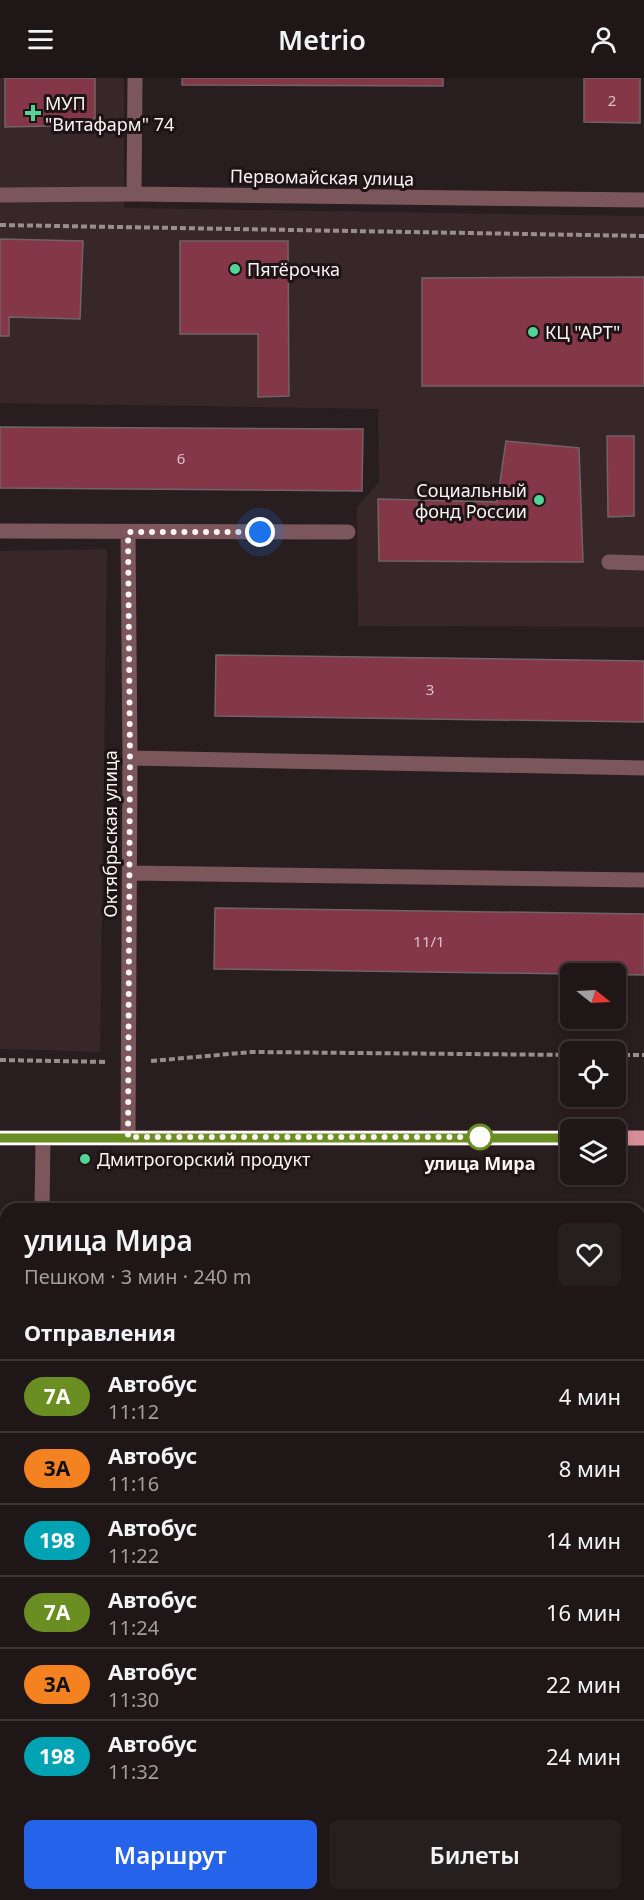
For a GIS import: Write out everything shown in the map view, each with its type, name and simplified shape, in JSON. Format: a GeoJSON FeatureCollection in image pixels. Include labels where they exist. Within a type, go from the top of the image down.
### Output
{"type":"FeatureCollection","features":[{"type":"Feature","properties":{"kind":"main road"},"geometry":{"type":"LineString","coordinates":[[0,1138],[560,1138]]}},
{"type":"Feature","properties":{"kind":"main road"},"geometry":{"type":"LineString","coordinates":[[626,1138],[644,1138]]}},
{"type":"Feature","properties":{"kind":"street"},"geometry":{"type":"LineString","coordinates":[[134,194],[135,78]]}},
{"type":"Feature","properties":{"kind":"street","name":"Первомайская улица"},"geometry":{"type":"LineString","coordinates":[[0,195],[134,194],[644,200]]}},
{"type":"Feature","properties":{"kind":"street"},"geometry":{"type":"LineString","coordinates":[[0,531],[348,532]]}},
{"type":"Feature","properties":{"kind":"street","name":"Октябрьская улица"},"geometry":{"type":"LineString","coordinates":[[128,532],[130,758],[128,1137]]}},
{"type":"Feature","properties":{"kind":"street"},"geometry":{"type":"LineString","coordinates":[[609,562],[644,563]]}},
{"type":"Feature","properties":{"kind":"street"},"geometry":{"type":"LineString","coordinates":[[130,758],[644,768]]}},
{"type":"Feature","properties":{"kind":"street"},"geometry":{"type":"LineString","coordinates":[[130,873],[644,879]]}},
{"type":"Feature","properties":{"kind":"street"},"geometry":{"type":"LineString","coordinates":[[42,1203],[43,1138]]}},
{"type":"Feature","properties":{"kind":"path"},"geometry":{"type":"LineString","coordinates":[[0,225],[644,236]]}},
{"type":"Feature","properties":{"kind":"path"},"geometry":{"type":"LineString","coordinates":[[0,1060],[129,1063],[252,1052],[560,1055]]}},
{"type":"Feature","properties":{"kind":"path"},"geometry":{"type":"LineString","coordinates":[[626,1055],[644,1056]]}},
{"type":"Feature","properties":{"kind":"shaded area"},"geometry":{"type":"Polygon","coordinates":[[[0,78],[124,78],[124,208],[644,216],[644,627],[358,626],[357,507],[379,482],[378,409],[0,403],[0,78]]]}},
{"type":"Feature","properties":{"kind":"shaded area"},"geometry":{"type":"Polygon","coordinates":[[[107,549],[100,1052],[0,1049],[0,551],[107,549]]]}},
{"type":"Feature","properties":{"kind":"building"},"geometry":{"type":"Polygon","coordinates":[[[5,78],[95,78],[95,125],[5,127],[5,78]]]}},
{"type":"Feature","properties":{"kind":"building"},"geometry":{"type":"Polygon","coordinates":[[[182,78],[443,78],[443,86],[182,85],[182,78]]]}},
{"type":"Feature","properties":{"kind":"building"},"geometry":{"type":"Polygon","coordinates":[[[584,78],[640,78],[640,123],[584,122],[584,78]]]}},
{"type":"Feature","properties":{"kind":"building"},"geometry":{"type":"Polygon","coordinates":[[[0,239],[83,241],[80,319],[9,317],[9,336],[0,336],[0,239]]]}},
{"type":"Feature","properties":{"kind":"building"},"geometry":{"type":"Polygon","coordinates":[[[180,241],[288,241],[289,396],[258,397],[258,334],[180,334],[180,241]]]}},
{"type":"Feature","properties":{"kind":"building","name":"КЦ \"АРТ\""},"geometry":{"type":"Polygon","coordinates":[[[644,277],[644,386],[422,386],[422,278],[644,277]]]}},
{"type":"Feature","properties":{"kind":"building"},"geometry":{"type":"Polygon","coordinates":[[[0,427],[363,429],[362,491],[0,488],[0,427]]]}},
{"type":"Feature","properties":{"kind":"building"},"geometry":{"type":"Polygon","coordinates":[[[607,436],[634,436],[634,516],[608,517],[607,436]]]}},
{"type":"Feature","properties":{"kind":"building","name":"Социальный фонд России"},"geometry":{"type":"Polygon","coordinates":[[[506,441],[579,448],[583,562],[379,561],[378,499],[497,502],[506,441]]]}},
{"type":"Feature","properties":{"kind":"building"},"geometry":{"type":"Polygon","coordinates":[[[216,655],[644,661],[644,722],[215,716],[216,655]]]}},
{"type":"Feature","properties":{"kind":"building"},"geometry":{"type":"Polygon","coordinates":[[[215,908],[644,914],[644,975],[626,975],[626,963],[560,963],[560,974],[214,969],[215,908]]]}},
{"type":"Feature","properties":{"kind":"bus line","name":"7А"},"geometry":{"type":"LineString","coordinates":[[0,1138],[560,1138]]}},
{"type":"Feature","properties":{"kind":"place","name":"МУП \"Витафарм\" 74"},"geometry":{"type":"Point","coordinates":[33,113]}},
{"type":"Feature","properties":{"kind":"place","name":"Пятёрочка"},"geometry":{"type":"Point","coordinates":[235,269]}},
{"type":"Feature","properties":{"kind":"place","name":"КЦ \"АРТ\""},"geometry":{"type":"Point","coordinates":[533,332]}},
{"type":"Feature","properties":{"kind":"place","name":"Социальный фонд России"},"geometry":{"type":"Point","coordinates":[539,500]}},
{"type":"Feature","properties":{"kind":"place","name":"улица Мира"},"geometry":{"type":"Point","coordinates":[480,1137]}},
{"type":"Feature","properties":{"kind":"place","name":"Дмитрогорский продукт"},"geometry":{"type":"Point","coordinates":[85,1159]}},
{"type":"Feature","properties":{"kind":"route"},"geometry":{"type":"LineString","coordinates":[[260,532],[128,532],[130,758],[128,1137],[480,1137]]}}]}
